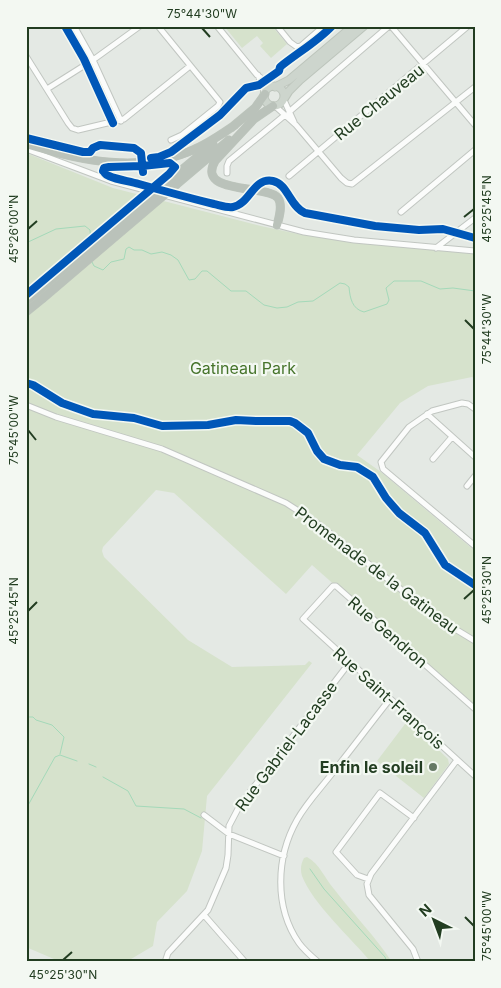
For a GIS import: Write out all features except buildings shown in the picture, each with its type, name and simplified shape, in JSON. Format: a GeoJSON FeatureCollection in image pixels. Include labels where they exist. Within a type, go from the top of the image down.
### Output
{"type":"FeatureCollection","features":[{"type":"Feature","properties":{"kind":"highway"},"geometry":{"type":"LineString","coordinates":[[175,181],[255,108],[265,94]]}},
{"type":"Feature","properties":{"kind":"highway"},"geometry":{"type":"LineString","coordinates":[[26,312],[39,296],[175,181],[274,106]]}},
{"type":"Feature","properties":{"kind":"highway"},"geometry":{"type":"LineString","coordinates":[[254,120],[215,161],[212,173],[215,179],[222,184],[269,193],[277,197],[280,202],[277,225]]}},
{"type":"Feature","properties":{"kind":"highway"},"geometry":{"type":"LineString","coordinates":[[26,144],[84,160],[120,163],[155,162],[195,149],[235,125]]}},
{"type":"Feature","properties":{"kind":"highway"},"geometry":{"type":"LineString","coordinates":[[26,301],[39,296]]}},
{"type":"Feature","properties":{"kind":"main road"},"geometry":{"type":"LineString","coordinates":[[353,26],[289,80],[268,89],[265,94],[266,102],[274,106],[279,105],[289,90],[364,26]]}},
{"type":"Feature","properties":{"kind":"main road"},"geometry":{"type":"LineString","coordinates":[[275,87],[281,89],[284,99]]}},
{"type":"Feature","properties":{"kind":"street"},"geometry":{"type":"LineString","coordinates":[[65,26],[87,64],[113,123]]}},
{"type":"Feature","properties":{"kind":"street"},"geometry":{"type":"LineString","coordinates":[[74,26],[93,60],[120,121]]}},
{"type":"Feature","properties":{"kind":"street"},"geometry":{"type":"LineString","coordinates":[[47,89],[93,60],[140,26]]}},
{"type":"Feature","properties":{"kind":"street"},"geometry":{"type":"LineString","coordinates":[[158,26],[220,102],[218,106],[182,135],[171,140]]}},
{"type":"Feature","properties":{"kind":"street"},"geometry":{"type":"LineString","coordinates":[[217,26],[257,75],[265,94]]}},
{"type":"Feature","properties":{"kind":"street"},"geometry":{"type":"LineString","coordinates":[[277,26],[295,47],[301,46],[324,26]]}},
{"type":"Feature","properties":{"kind":"street"},"geometry":{"type":"LineString","coordinates":[[227,173],[229,161],[390,26],[475,125]]}},
{"type":"Feature","properties":{"kind":"street","name":"Rue Chauveau"},"geometry":{"type":"LineString","coordinates":[[289,176],[424,65],[468,26]]}},
{"type":"Feature","properties":{"kind":"street"},"geometry":{"type":"LineString","coordinates":[[26,56],[68,123],[75,129],[82,130],[120,121],[190,66]]}},
{"type":"Feature","properties":{"kind":"street"},"geometry":{"type":"LineString","coordinates":[[257,75],[275,87]]}},
{"type":"Feature","properties":{"kind":"street"},"geometry":{"type":"LineString","coordinates":[[284,99],[287,113],[296,125],[341,178],[350,184],[475,87]]}},
{"type":"Feature","properties":{"kind":"street"},"geometry":{"type":"LineString","coordinates":[[274,106],[287,113]]}},
{"type":"Feature","properties":{"kind":"street"},"geometry":{"type":"LineString","coordinates":[[26,149],[111,181],[304,232],[436,248],[475,250]]}},
{"type":"Feature","properties":{"kind":"street"},"geometry":{"type":"LineString","coordinates":[[401,212],[475,150]]}},
{"type":"Feature","properties":{"kind":"street"},"geometry":{"type":"LineString","coordinates":[[436,248],[475,218]]}},
{"type":"Feature","properties":{"kind":"street"},"geometry":{"type":"LineString","coordinates":[[475,409],[466,403],[459,403],[438,408],[427,414],[409,427],[382,459],[381,465],[383,469],[475,546]]}},
{"type":"Feature","properties":{"kind":"street","name":"Promenade de la Gatineau"},"geometry":{"type":"LineString","coordinates":[[26,405],[56,417],[153,446],[286,503],[317,523],[437,618],[475,641]]}},
{"type":"Feature","properties":{"kind":"street"},"geometry":{"type":"LineString","coordinates":[[427,414],[475,457]]}},
{"type":"Feature","properties":{"kind":"street"},"geometry":{"type":"LineString","coordinates":[[433,459],[452,437]]}},
{"type":"Feature","properties":{"kind":"street"},"geometry":{"type":"LineString","coordinates":[[466,486],[475,476]]}},
{"type":"Feature","properties":{"kind":"street","name":"Rue Gendron"},"geometry":{"type":"LineString","coordinates":[[303,619],[333,586],[336,586],[475,709]]}},
{"type":"Feature","properties":{"kind":"street","name":"Rue Saint-François"},"geometry":{"type":"LineString","coordinates":[[303,619],[475,776]]}},
{"type":"Feature","properties":{"kind":"street","name":"Rue Gabriel-Lacasse"},"geometry":{"type":"LineString","coordinates":[[165,962],[168,953],[208,910],[226,868],[230,823],[250,790],[350,662]]}},
{"type":"Feature","properties":{"kind":"street"},"geometry":{"type":"LineString","coordinates":[[318,962],[299,943],[290,928],[284,912],[281,885],[284,856],[290,835],[301,813],[390,699]]}},
{"type":"Feature","properties":{"kind":"street"},"geometry":{"type":"LineString","coordinates":[[418,962],[413,949],[369,896],[368,879],[457,760]]}},
{"type":"Feature","properties":{"kind":"street"},"geometry":{"type":"LineString","coordinates":[[368,879],[357,875],[336,852],[360,818],[380,793],[414,818]]}},
{"type":"Feature","properties":{"kind":"street"},"geometry":{"type":"LineString","coordinates":[[204,815],[229,834],[284,856]]}},
{"type":"Feature","properties":{"kind":"street"},"geometry":{"type":"LineString","coordinates":[[204,915],[245,962]]}},
{"type":"Feature","properties":{"kind":"green space"},"geometry":{"type":"Polygon","coordinates":[[[224,26],[272,26],[287,44],[271,58],[260,46],[263,43],[257,36],[242,48],[224,26]]]}},
{"type":"Feature","properties":{"kind":"green space","name":"Gatineau Park"},"geometry":{"type":"Polygon","coordinates":[[[26,153],[113,188],[261,226],[298,234],[475,254],[475,379],[472,377],[428,386],[400,403],[357,455],[381,472],[475,551],[475,709],[312,565],[286,594],[174,493],[156,490],[103,547],[104,557],[188,640],[232,667],[305,665],[309,661],[312,663],[207,796],[202,851],[187,891],[157,922],[153,946],[126,962],[61,962],[26,947],[26,153]]]}},
{"type":"Feature","properties":{"kind":"green space"},"geometry":{"type":"Polygon","coordinates":[[[408,720],[448,759],[449,764],[424,798],[377,761],[408,720]]]}},
{"type":"Feature","properties":{"kind":"green space"},"geometry":{"type":"Polygon","coordinates":[[[307,857],[319,868],[392,962],[371,962],[323,909],[307,887],[302,876],[302,864],[304,858],[307,857]]]}},
{"type":"Feature","properties":{"kind":"waterway"},"geometry":{"type":"LineString","coordinates":[[26,243],[56,229],[85,226],[90,230],[91,243]]}},
{"type":"Feature","properties":{"kind":"waterway"},"geometry":{"type":"LineString","coordinates":[[92,262],[94,266],[103,270],[111,262],[124,259],[126,249],[129,247],[151,254],[162,252],[178,260],[189,280],[195,279],[202,271],[207,271],[231,291],[246,291],[264,305],[277,308],[287,307],[298,302],[313,301],[340,283],[349,287],[354,306],[364,312],[387,304],[389,300],[386,288],[394,281],[421,281],[440,289],[453,288],[475,291]]}},
{"type":"Feature","properties":{"kind":"waterway"},"geometry":{"type":"LineString","coordinates":[[26,717],[33,717],[36,720],[52,725],[64,737],[60,754]]}},
{"type":"Feature","properties":{"kind":"waterway"},"geometry":{"type":"LineString","coordinates":[[26,809],[55,757],[60,755],[77,761]]}},
{"type":"Feature","properties":{"kind":"waterway"},"geometry":{"type":"LineString","coordinates":[[89,764],[96,767]]}},
{"type":"Feature","properties":{"kind":"waterway"},"geometry":{"type":"LineString","coordinates":[[103,777],[128,791],[136,806],[184,809],[201,818]]}},
{"type":"Feature","properties":{"kind":"waterway"},"geometry":{"type":"LineString","coordinates":[[310,869],[324,889],[385,957],[387,962]]}},
{"type":"Feature","properties":{"kind":"cycle path"},"geometry":{"type":"LineString","coordinates":[[65,26],[84,59],[113,123]]}},
{"type":"Feature","properties":{"kind":"cycle path"},"geometry":{"type":"LineString","coordinates":[[151,158],[171,152],[220,115],[246,88],[259,85],[279,71],[280,67],[332,26]]}},
{"type":"Feature","properties":{"kind":"cycle path"},"geometry":{"type":"LineString","coordinates":[[26,138],[83,152],[90,152],[93,148],[100,145],[134,148],[141,153],[143,172]]}},
{"type":"Feature","properties":{"kind":"cycle path"},"geometry":{"type":"LineString","coordinates":[[26,295],[169,174],[175,167],[170,163],[109,167],[104,168],[103,171],[112,177],[148,187],[158,189],[167,192],[228,207],[239,205],[261,183],[273,181],[282,186],[296,206],[305,213],[375,226],[419,230],[443,229],[475,238]]}},
{"type":"Feature","properties":{"kind":"cycle path"},"geometry":{"type":"LineString","coordinates":[[26,383],[33,385],[62,403],[93,414],[134,418],[162,426],[208,425],[236,420],[290,421],[295,423],[308,433],[317,451],[324,459],[340,465],[357,467],[373,477],[386,498],[399,513],[425,533],[445,565],[475,585]]}},
{"type":"Feature","properties":{"kind":"place","name":"Enfin le soleil"},"geometry":{"type":"Point","coordinates":[433,767]}}]}
